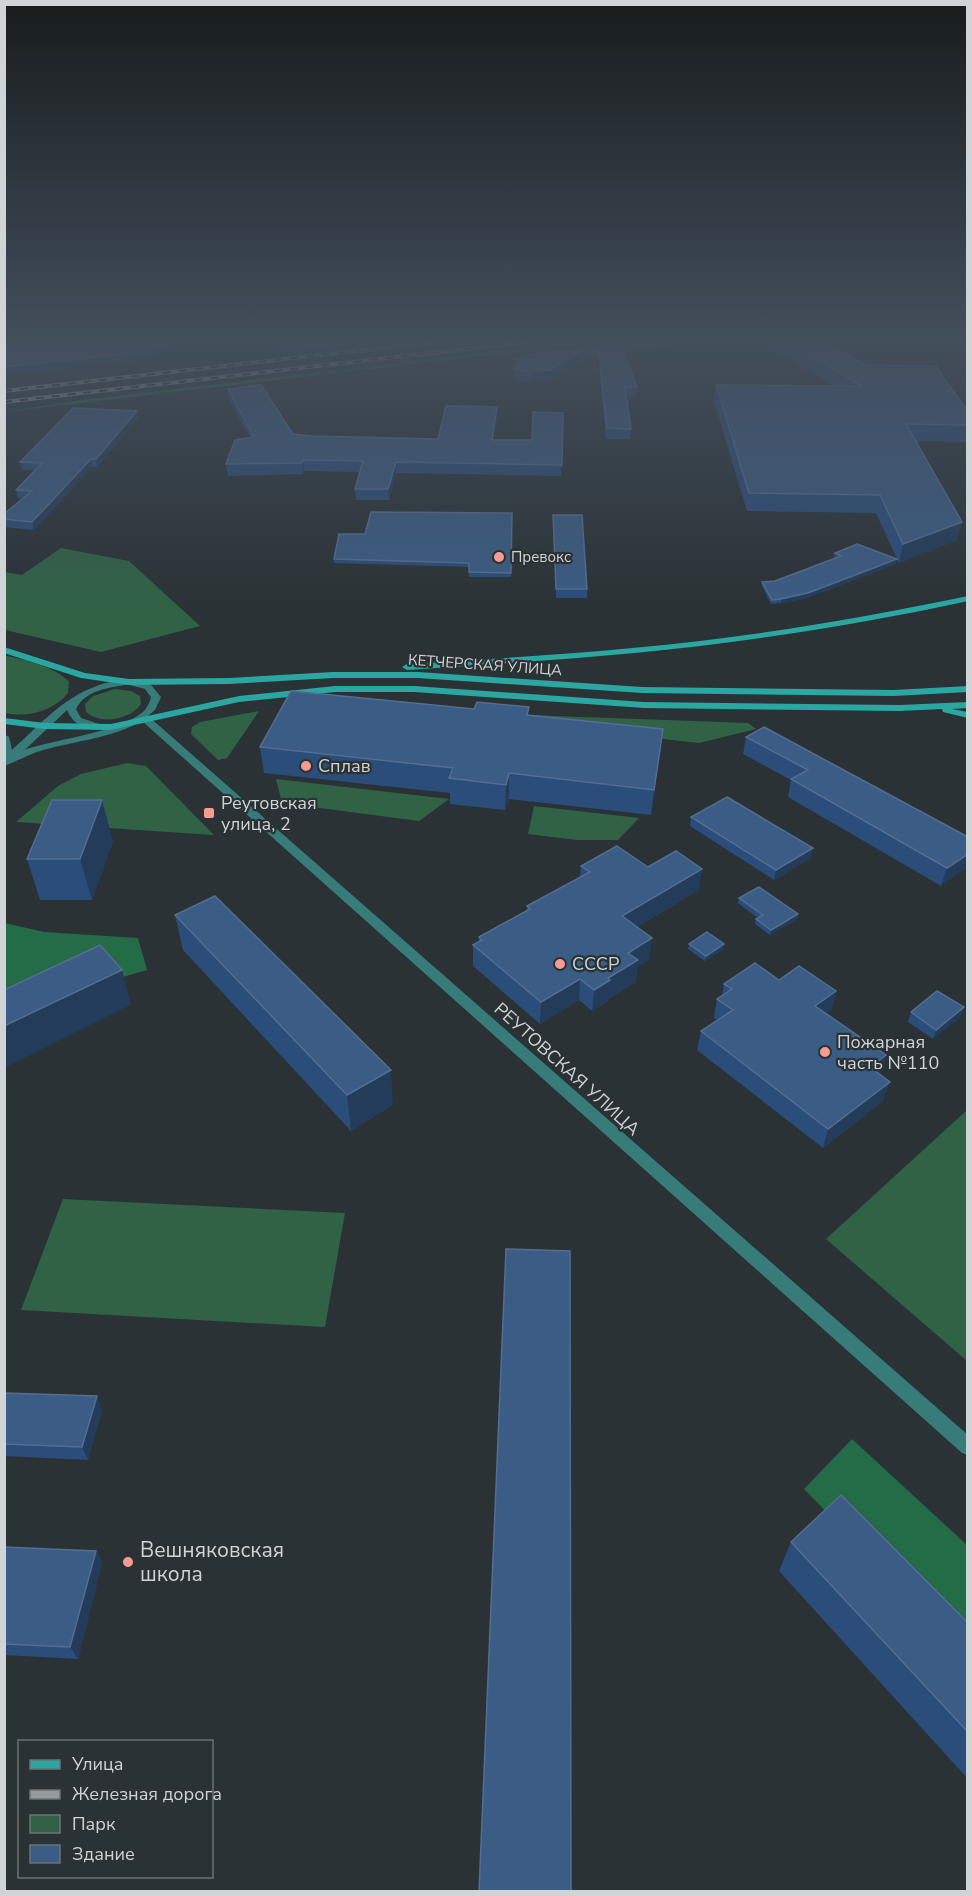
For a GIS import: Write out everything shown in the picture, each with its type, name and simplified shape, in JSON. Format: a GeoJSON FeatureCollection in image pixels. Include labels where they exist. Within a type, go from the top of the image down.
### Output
{"type":"FeatureCollection","features":[{"type":"Feature","properties":{"kind":"main road"},"geometry":{"type":"LineString","coordinates":[[333,675],[612,653],[864,619],[968,598]]}},
{"type":"Feature","properties":{"kind":"main road","name":"КЕТЧЕРСКАЯ УЛИЦА"},"geometry":{"type":"LineString","coordinates":[[4,650],[84,676],[129,682],[229,681],[333,675],[418,675],[642,690],[894,693],[968,689]]}},
{"type":"Feature","properties":{"kind":"main road","name":"КЕТЧЕРСКАЯ УЛИЦА"},"geometry":{"type":"LineString","coordinates":[[4,721],[45,726],[123,725],[239,699],[335,689],[414,689],[644,705],[968,705]]}},
{"type":"Feature","properties":{"kind":"main road"},"geometry":{"type":"LineString","coordinates":[[933,706],[968,715]]}},
{"type":"Feature","properties":{"kind":"street"},"geometry":{"type":"LineString","coordinates":[[7,761],[78,696],[100,685],[129,682],[148,687],[156,697],[152,710],[145,719]]}},
{"type":"Feature","properties":{"kind":"street"},"geometry":{"type":"LineString","coordinates":[[78,696],[72,705],[72,714],[80,722],[99,727]]}},
{"type":"Feature","properties":{"kind":"street","name":"РЕУТОВСКАЯ УЛИЦА"},"geometry":{"type":"LineString","coordinates":[[145,719],[968,1448]]}},
{"type":"Feature","properties":{"kind":"street"},"geometry":{"type":"LineString","coordinates":[[7,761],[42,747],[123,725]]}},
{"type":"Feature","properties":{"kind":"street"},"geometry":{"type":"LineString","coordinates":[[4,737],[7,761]]}},
{"type":"Feature","properties":{"kind":"green space"},"geometry":{"type":"Polygon","coordinates":[[[61,548],[129,561],[200,626],[101,652],[5,630],[5,572],[22,575],[61,548]]]}},
{"type":"Feature","properties":{"kind":"green space"},"geometry":{"type":"Polygon","coordinates":[[[4,655],[39,664],[63,676],[69,682],[68,693],[48,709],[40,712],[22,715],[5,713],[4,655]]]}},
{"type":"Feature","properties":{"kind":"green space"},"geometry":{"type":"Polygon","coordinates":[[[115,689],[131,691],[140,696],[141,704],[130,714],[115,719],[99,718],[86,712],[85,704],[93,696],[115,689]]]}},
{"type":"Feature","properties":{"kind":"green space"},"geometry":{"type":"Polygon","coordinates":[[[259,711],[227,758],[218,760],[191,734],[192,727],[200,722],[259,711]]]}},
{"type":"Feature","properties":{"kind":"green space"},"geometry":{"type":"Polygon","coordinates":[[[498,714],[748,723],[756,729],[699,743],[495,720],[498,714]]]}},
{"type":"Feature","properties":{"kind":"green space"},"geometry":{"type":"Polygon","coordinates":[[[127,763],[146,766],[214,835],[16,822],[58,786],[81,774],[127,763]]]}},
{"type":"Feature","properties":{"kind":"green space"},"geometry":{"type":"Polygon","coordinates":[[[276,779],[449,799],[419,821],[282,803],[276,779]]]}},
{"type":"Feature","properties":{"kind":"green space"},"geometry":{"type":"Polygon","coordinates":[[[534,806],[639,818],[618,840],[577,840],[528,834],[534,806]]]}},
{"type":"Feature","properties":{"kind":"green space"},"geometry":{"type":"Polygon","coordinates":[[[5,923],[44,932],[138,938],[147,970],[102,983],[5,1028],[5,923]]]}},
{"type":"Feature","properties":{"kind":"green space"},"geometry":{"type":"Polygon","coordinates":[[[967,1110],[967,1361],[826,1239],[967,1110]]]}},
{"type":"Feature","properties":{"kind":"green space"},"geometry":{"type":"Polygon","coordinates":[[[63,1199],[345,1213],[325,1327],[21,1310],[63,1199]]]}},
{"type":"Feature","properties":{"kind":"green space"},"geometry":{"type":"Polygon","coordinates":[[[852,1439],[967,1545],[967,1656],[804,1489],[852,1439]]]}},
{"type":"Feature","properties":{"kind":"building"},"geometry":{"type":"Polygon","coordinates":[[[52,429],[121,429],[96,459],[91,459],[32,522],[4,519],[4,514],[32,491],[16,490],[42,463],[20,462],[52,429]]]}},
{"type":"Feature","properties":{"kind":"building"},"geometry":{"type":"Polygon","coordinates":[[[250,429],[290,429],[293,434],[312,436],[438,439],[440,429],[494,429],[492,440],[532,440],[532,429],[563,429],[562,465],[396,462],[388,489],[355,489],[363,461],[303,460],[302,463],[226,464],[235,440],[254,437],[250,429]]]}},
{"type":"Feature","properties":{"kind":"building"},"geometry":{"type":"Polygon","coordinates":[[[730,429],[909,429],[962,522],[903,544],[880,495],[749,493],[730,429]]]}},
{"type":"Feature","properties":{"kind":"building"},"geometry":{"type":"Polygon","coordinates":[[[371,512],[512,513],[511,573],[469,572],[469,563],[334,559],[339,534],[365,534],[371,512]]]}},
{"type":"Feature","properties":{"kind":"building"},"geometry":{"type":"Polygon","coordinates":[[[553,515],[582,515],[587,589],[556,589],[553,515]]]}},
{"type":"Feature","properties":{"kind":"building"},"geometry":{"type":"Polygon","coordinates":[[[857,544],[897,559],[808,593],[781,599],[772,600],[762,582],[775,581],[841,556],[835,553],[857,544]]]}},
{"type":"Feature","properties":{"kind":"building"},"geometry":{"type":"Polygon","coordinates":[[[291,691],[474,709],[477,702],[529,707],[527,715],[663,729],[654,790],[509,773],[506,785],[449,778],[453,768],[260,747],[291,691]]]}},
{"type":"Feature","properties":{"kind":"building"},"geometry":{"type":"Polygon","coordinates":[[[764,727],[968,837],[968,854],[947,868],[791,779],[808,770],[746,737],[764,727]]]}},
{"type":"Feature","properties":{"kind":"building"},"geometry":{"type":"Polygon","coordinates":[[[727,797],[813,848],[776,870],[691,817],[727,797]]]}},
{"type":"Feature","properties":{"kind":"building"},"geometry":{"type":"Polygon","coordinates":[[[52,800],[102,800],[80,859],[27,859],[52,800]]]}},
{"type":"Feature","properties":{"kind":"building"},"geometry":{"type":"Polygon","coordinates":[[[617,846],[648,867],[676,851],[702,869],[622,916],[652,938],[628,953],[638,960],[608,978],[610,980],[594,990],[580,979],[541,1002],[473,945],[482,940],[479,937],[530,909],[527,906],[590,872],[581,866],[617,846]]]}},
{"type":"Feature","properties":{"kind":"building"},"geometry":{"type":"Polygon","coordinates":[[[759,887],[798,914],[771,930],[756,919],[763,915],[739,898],[759,887]]]}},
{"type":"Feature","properties":{"kind":"building"},"geometry":{"type":"Polygon","coordinates":[[[215,896],[391,1070],[347,1095],[175,915],[215,896]]]}},
{"type":"Feature","properties":{"kind":"building"},"geometry":{"type":"Polygon","coordinates":[[[707,932],[724,944],[706,956],[689,944],[707,932]]]}},
{"type":"Feature","properties":{"kind":"building"},"geometry":{"type":"Polygon","coordinates":[[[100,945],[122,970],[4,1026],[4,990],[100,945]]]}},
{"type":"Feature","properties":{"kind":"building"},"geometry":{"type":"Polygon","coordinates":[[[755,963],[779,980],[799,966],[836,991],[815,1006],[886,1055],[870,1067],[890,1082],[828,1129],[701,1031],[733,1010],[717,999],[732,989],[724,984],[755,963]]]}},
{"type":"Feature","properties":{"kind":"building"},"geometry":{"type":"Polygon","coordinates":[[[937,991],[964,1007],[936,1030],[911,1012],[937,991]]]}},
{"type":"Feature","properties":{"kind":"building"},"geometry":{"type":"Polygon","coordinates":[[[506,1249],[570,1251],[571,1892],[479,1892],[506,1249]]]}},
{"type":"Feature","properties":{"kind":"building"},"geometry":{"type":"Polygon","coordinates":[[[4,1393],[97,1396],[82,1447],[4,1444],[4,1393]]]}},
{"type":"Feature","properties":{"kind":"building"},"geometry":{"type":"Polygon","coordinates":[[[841,1495],[968,1623],[968,1732],[791,1542],[841,1495]]]}},
{"type":"Feature","properties":{"kind":"building"},"geometry":{"type":"Polygon","coordinates":[[[4,1547],[96,1551],[70,1647],[4,1644],[4,1547]]]}},
{"type":"Feature","properties":{"kind":"place","name":"Превокс"},"geometry":{"type":"Point","coordinates":[499,557]}},
{"type":"Feature","properties":{"kind":"place","name":"Сплав"},"geometry":{"type":"Point","coordinates":[306,766]}},
{"type":"Feature","properties":{"kind":"place","name":"Реутовская улица, 2"},"geometry":{"type":"Point","coordinates":[209,813]}},
{"type":"Feature","properties":{"kind":"place","name":"СССР"},"geometry":{"type":"Point","coordinates":[560,964]}},
{"type":"Feature","properties":{"kind":"place","name":"Пожарная часть №110"},"geometry":{"type":"Point","coordinates":[825,1052]}},
{"type":"Feature","properties":{"kind":"place","name":"Вешняковская школа"},"geometry":{"type":"Point","coordinates":[128,1562]}}]}
